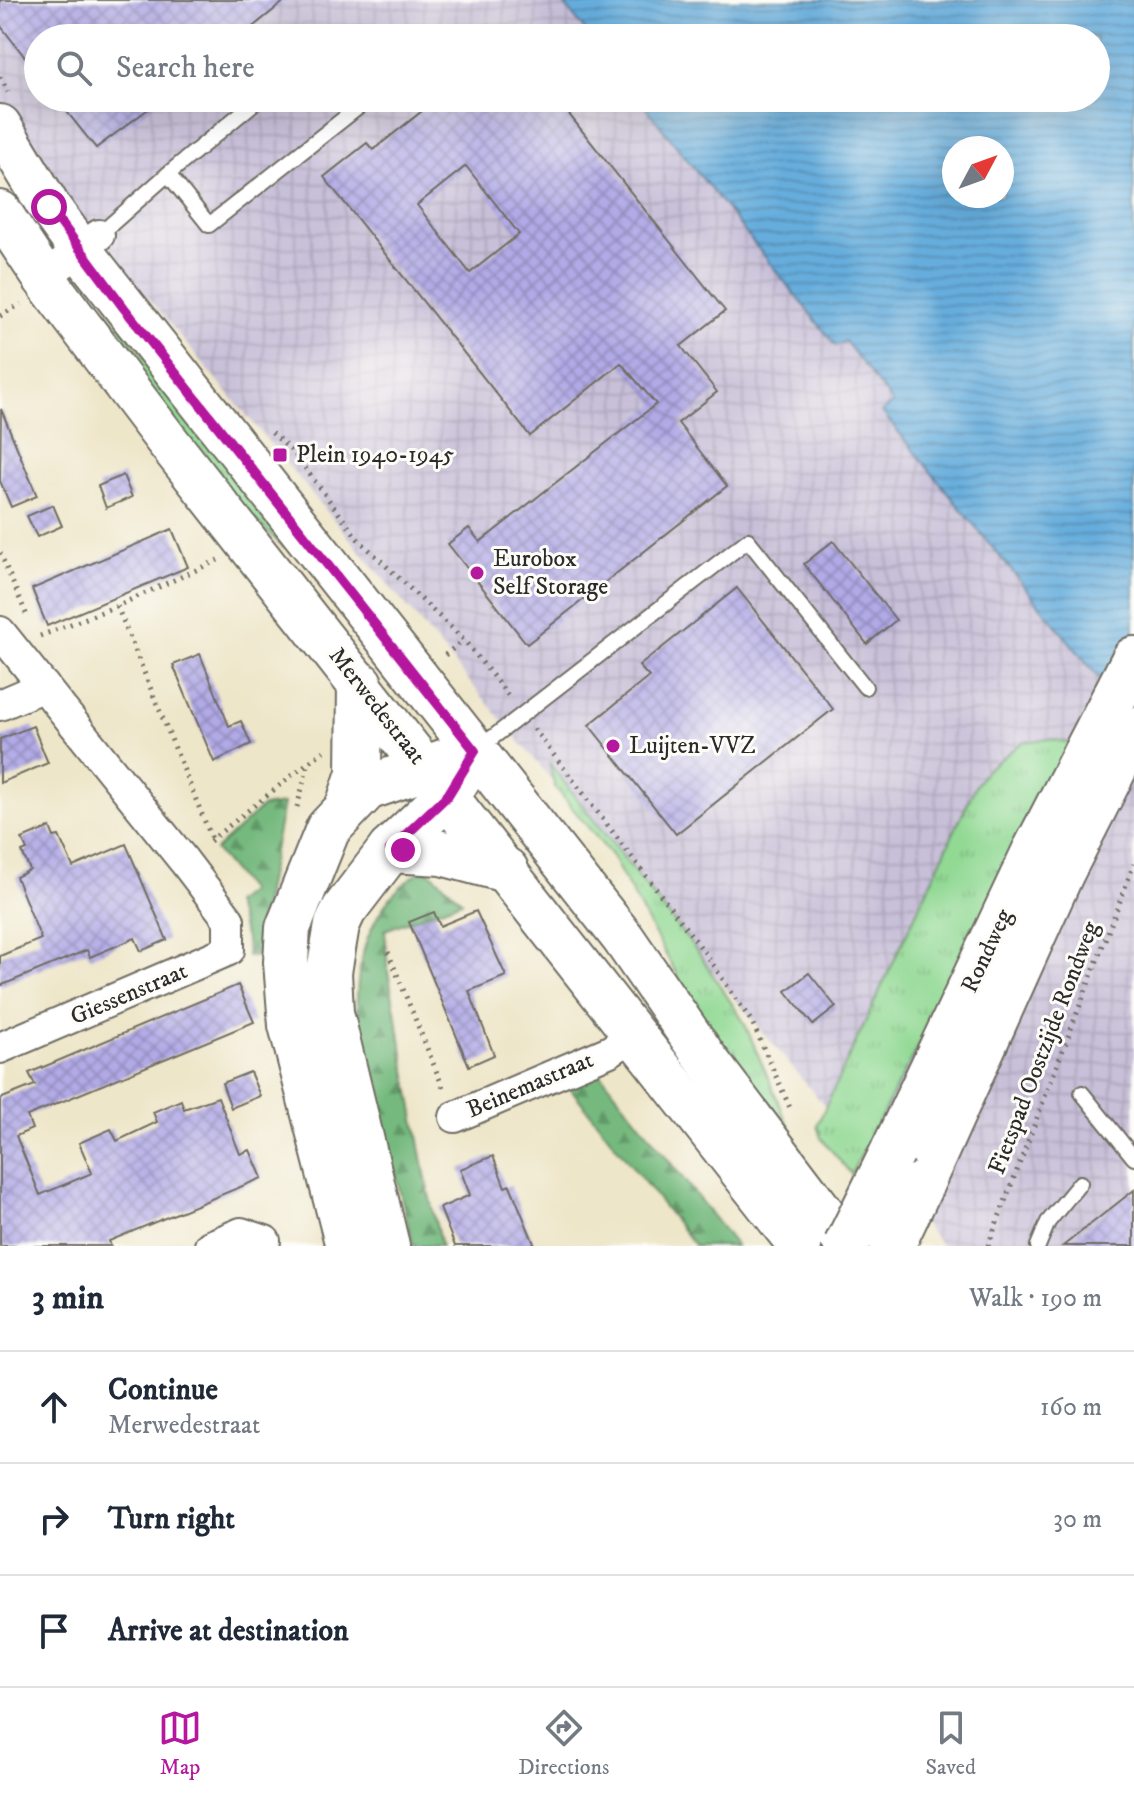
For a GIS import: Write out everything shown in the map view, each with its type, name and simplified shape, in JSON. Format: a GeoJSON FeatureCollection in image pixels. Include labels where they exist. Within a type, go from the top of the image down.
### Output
{"type":"FeatureCollection","features":[{"type":"Feature","properties":{"kind":"main road","name":"Merwedestraat"},"geometry":{"type":"LineString","coordinates":[[0,126],[49,207],[90,243],[475,751],[623,938],[707,1060],[847,1246]]}},
{"type":"Feature","properties":{"kind":"main road","name":"Merwedestraat"},"geometry":{"type":"LineString","coordinates":[[0,212],[36,288],[165,438],[800,1246]]}},
{"type":"Feature","properties":{"kind":"main road","name":"Rondweg"},"geometry":{"type":"LineString","coordinates":[[892,1246],[1062,872],[1112,747],[1134,659]]}},
{"type":"Feature","properties":{"kind":"main road"},"geometry":{"type":"LineString","coordinates":[[348,806],[359,773],[360,684]]}},
{"type":"Feature","properties":{"kind":"main road","name":"Rondweg"},"geometry":{"type":"LineString","coordinates":[[847,1246],[1035,850],[1112,747]]}},
{"type":"Feature","properties":{"kind":"main road"},"geometry":{"type":"LineString","coordinates":[[387,1246],[331,1013],[329,972],[337,925],[344,910],[390,850],[436,781],[475,751]]}},
{"type":"Feature","properties":{"kind":"main road"},"geometry":{"type":"LineString","coordinates":[[348,1246],[291,1025],[286,962],[288,928],[328,829],[348,806],[372,784],[436,781]]}},
{"type":"Feature","properties":{"kind":"main road"},"geometry":{"type":"LineString","coordinates":[[390,850],[442,853],[506,870]]}},
{"type":"Feature","properties":{"kind":"street"},"geometry":{"type":"LineString","coordinates":[[36,288],[90,243]]}},
{"type":"Feature","properties":{"kind":"street"},"geometry":{"type":"LineString","coordinates":[[17,641],[44,686],[184,861]]}},
{"type":"Feature","properties":{"kind":"street"},"geometry":{"type":"LineString","coordinates":[[0,705],[44,686]]}},
{"type":"Feature","properties":{"kind":"street","name":"Giessenstraat"},"geometry":{"type":"LineString","coordinates":[[0,1048],[229,950],[229,920],[184,861]]}},
{"type":"Feature","properties":{"kind":"street","name":"Beinemastraat"},"geometry":{"type":"LineString","coordinates":[[455,1117],[610,1051],[634,1035]]}},
{"type":"Feature","properties":{"kind":"street"},"geometry":{"type":"LineString","coordinates":[[210,1246],[241,1233],[265,1241]]}},
{"type":"Feature","properties":{"kind":"lane"},"geometry":{"type":"LineString","coordinates":[[90,243],[243,112]]}},
{"type":"Feature","properties":{"kind":"lane"},"geometry":{"type":"LineString","coordinates":[[168,174],[209,225],[352,112]]}},
{"type":"Feature","properties":{"kind":"lane"},"geometry":{"type":"LineString","coordinates":[[475,751],[748,540],[865,687]]}},
{"type":"Feature","properties":{"kind":"lane"},"geometry":{"type":"LineString","coordinates":[[1082,1093],[1134,1158]]}},
{"type":"Feature","properties":{"kind":"lane"},"geometry":{"type":"LineString","coordinates":[[1038,1246],[1048,1222],[1080,1183]]}},
{"type":"Feature","properties":{"kind":"path"},"geometry":{"type":"LineString","coordinates":[[0,316],[36,288]]}},
{"type":"Feature","properties":{"kind":"path"},"geometry":{"type":"LineString","coordinates":[[0,553],[17,641],[117,606],[219,560]]}},
{"type":"Feature","properties":{"kind":"path"},"geometry":{"type":"LineString","coordinates":[[117,606],[212,839]]}},
{"type":"Feature","properties":{"kind":"path"},"geometry":{"type":"LineString","coordinates":[[464,640],[705,953],[752,1022],[796,1121]]}},
{"type":"Feature","properties":{"kind":"path"},"geometry":{"type":"LineString","coordinates":[[184,861],[309,762]]}},
{"type":"Feature","properties":{"kind":"path","name":"Fietspad Oostzijde Rondweg"},"geometry":{"type":"LineString","coordinates":[[988,1246],[1134,864]]}},
{"type":"Feature","properties":{"kind":"path","name":"Beinemastraat"},"geometry":{"type":"LineString","coordinates":[[388,952],[455,1117]]}},
{"type":"Feature","properties":{"kind":"shaded area"},"geometry":{"type":"Polygon","coordinates":[[[0,0],[1134,0],[1134,1246],[942,1246],[0,121],[0,0]]]}},
{"type":"Feature","properties":{"kind":"green space"},"geometry":{"type":"Polygon","coordinates":[[[89,288],[290,539],[283,547],[223,488],[78,295],[89,288]]]}},
{"type":"Feature","properties":{"kind":"green space"},"geometry":{"type":"Polygon","coordinates":[[[1049,739],[1071,743],[966,955],[851,1174],[821,1138],[817,1125],[976,785],[986,770],[1023,742],[1049,739]]]}},
{"type":"Feature","properties":{"kind":"green space"},"geometry":{"type":"Polygon","coordinates":[[[549,763],[699,954],[744,1022],[791,1131],[784,1136],[720,1053],[611,855],[555,787],[549,763]]]}},
{"type":"Feature","properties":{"kind":"green space"},"geometry":{"type":"Polygon","coordinates":[[[283,804],[260,924],[258,956],[247,956],[246,939],[234,903],[249,891],[215,850],[262,807],[283,804]]]}},
{"type":"Feature","properties":{"kind":"green space"},"geometry":{"type":"Polygon","coordinates":[[[426,868],[462,901],[385,930],[388,972],[441,1246],[413,1246],[357,1013],[359,970],[371,930],[393,895],[426,868]]]}},
{"type":"Feature","properties":{"kind":"green space"},"geometry":{"type":"Polygon","coordinates":[[[598,1070],[736,1246],[695,1246],[568,1085],[598,1070]]]}},
{"type":"Feature","properties":{"kind":"water"},"geometry":{"type":"Polygon","coordinates":[[[561,0],[1134,0],[1134,721],[882,412],[893,403],[845,341],[836,346],[649,112],[1110,112],[1110,24],[580,24],[561,0]]]}},
{"type":"Feature","properties":{"kind":"building"},"geometry":{"type":"Polygon","coordinates":[[[0,0],[286,0],[256,24],[24,24],[24,56],[0,25],[0,0]]]}},
{"type":"Feature","properties":{"kind":"building"},"geometry":{"type":"Polygon","coordinates":[[[67,112],[144,112],[96,148],[67,112]]]}},
{"type":"Feature","properties":{"kind":"building"},"geometry":{"type":"Polygon","coordinates":[[[421,112],[567,112],[725,311],[681,346],[717,392],[678,423],[727,486],[527,644],[448,544],[469,528],[480,542],[656,404],[621,363],[530,436],[324,177],[367,143],[373,150],[421,112]],[[466,166],[417,205],[470,273],[519,234],[466,166]]]}},
{"type":"Feature","properties":{"kind":"building"},"geometry":{"type":"Polygon","coordinates":[[[1,409],[37,496],[11,507],[0,481],[1,409]]]}},
{"type":"Feature","properties":{"kind":"building"},"geometry":{"type":"Polygon","coordinates":[[[123,475],[132,497],[106,508],[98,486],[123,475]]]}},
{"type":"Feature","properties":{"kind":"building"},"geometry":{"type":"Polygon","coordinates":[[[53,505],[62,526],[37,537],[27,516],[53,505]]]}},
{"type":"Feature","properties":{"kind":"building"},"geometry":{"type":"Polygon","coordinates":[[[172,529],[188,567],[47,626],[32,589],[172,529]]]}},
{"type":"Feature","properties":{"kind":"building"},"geometry":{"type":"Polygon","coordinates":[[[833,541],[896,620],[867,644],[804,564],[833,541]]]}},
{"type":"Feature","properties":{"kind":"building"},"geometry":{"type":"Polygon","coordinates":[[[737,588],[833,709],[676,834],[589,725],[649,677],[639,666],[737,588]]]}},
{"type":"Feature","properties":{"kind":"building"},"geometry":{"type":"Polygon","coordinates":[[[200,654],[229,726],[241,721],[251,744],[214,762],[173,665],[200,654]]]}},
{"type":"Feature","properties":{"kind":"building"},"geometry":{"type":"Polygon","coordinates":[[[33,726],[48,763],[0,783],[0,739],[33,726]]]}},
{"type":"Feature","properties":{"kind":"building"},"geometry":{"type":"Polygon","coordinates":[[[50,827],[54,837],[59,836],[73,867],[126,844],[167,940],[141,951],[135,938],[90,957],[87,950],[0,986],[0,956],[41,939],[16,877],[30,870],[22,852],[27,850],[22,839],[50,827]]]}},
{"type":"Feature","properties":{"kind":"building"},"geometry":{"type":"Polygon","coordinates":[[[476,911],[506,976],[469,991],[494,1055],[469,1066],[409,922],[434,912],[440,926],[476,911]]]}},
{"type":"Feature","properties":{"kind":"building"},"geometry":{"type":"Polygon","coordinates":[[[809,973],[836,1007],[813,1025],[786,991],[809,973]]]}},
{"type":"Feature","properties":{"kind":"building"},"geometry":{"type":"Polygon","coordinates":[[[238,985],[254,1022],[27,1116],[32,1129],[16,1136],[40,1195],[92,1173],[79,1143],[111,1129],[117,1141],[157,1122],[153,1112],[181,1100],[184,1109],[218,1097],[240,1154],[250,1150],[262,1178],[109,1241],[111,1246],[0,1246],[0,1099],[35,1085],[29,1073],[238,985]]]}},
{"type":"Feature","properties":{"kind":"building"},"geometry":{"type":"Polygon","coordinates":[[[250,1072],[260,1096],[231,1108],[222,1083],[250,1072]]]}},
{"type":"Feature","properties":{"kind":"building"},"geometry":{"type":"Polygon","coordinates":[[[493,1156],[505,1187],[510,1185],[535,1246],[455,1246],[440,1208],[470,1195],[460,1169],[493,1156]]]}},
{"type":"Feature","properties":{"kind":"building"},"geometry":{"type":"Polygon","coordinates":[[[1134,1190],[1134,1246],[1063,1246],[1134,1190]]]}},
{"type":"Feature","properties":{"kind":"place","name":"Plein 1940-1945"},"geometry":{"type":"Point","coordinates":[280,455]}},
{"type":"Feature","properties":{"kind":"place","name":"Eurobox Self Storage"},"geometry":{"type":"Point","coordinates":[477,573]}},
{"type":"Feature","properties":{"kind":"place","name":"Luijten-VVZ"},"geometry":{"type":"Point","coordinates":[613,746]}},
{"type":"Feature","properties":{"kind":"route"},"geometry":{"type":"LineString","coordinates":[[49,207],[124,308],[475,751],[448,795],[390,850],[403,850]]}}]}
